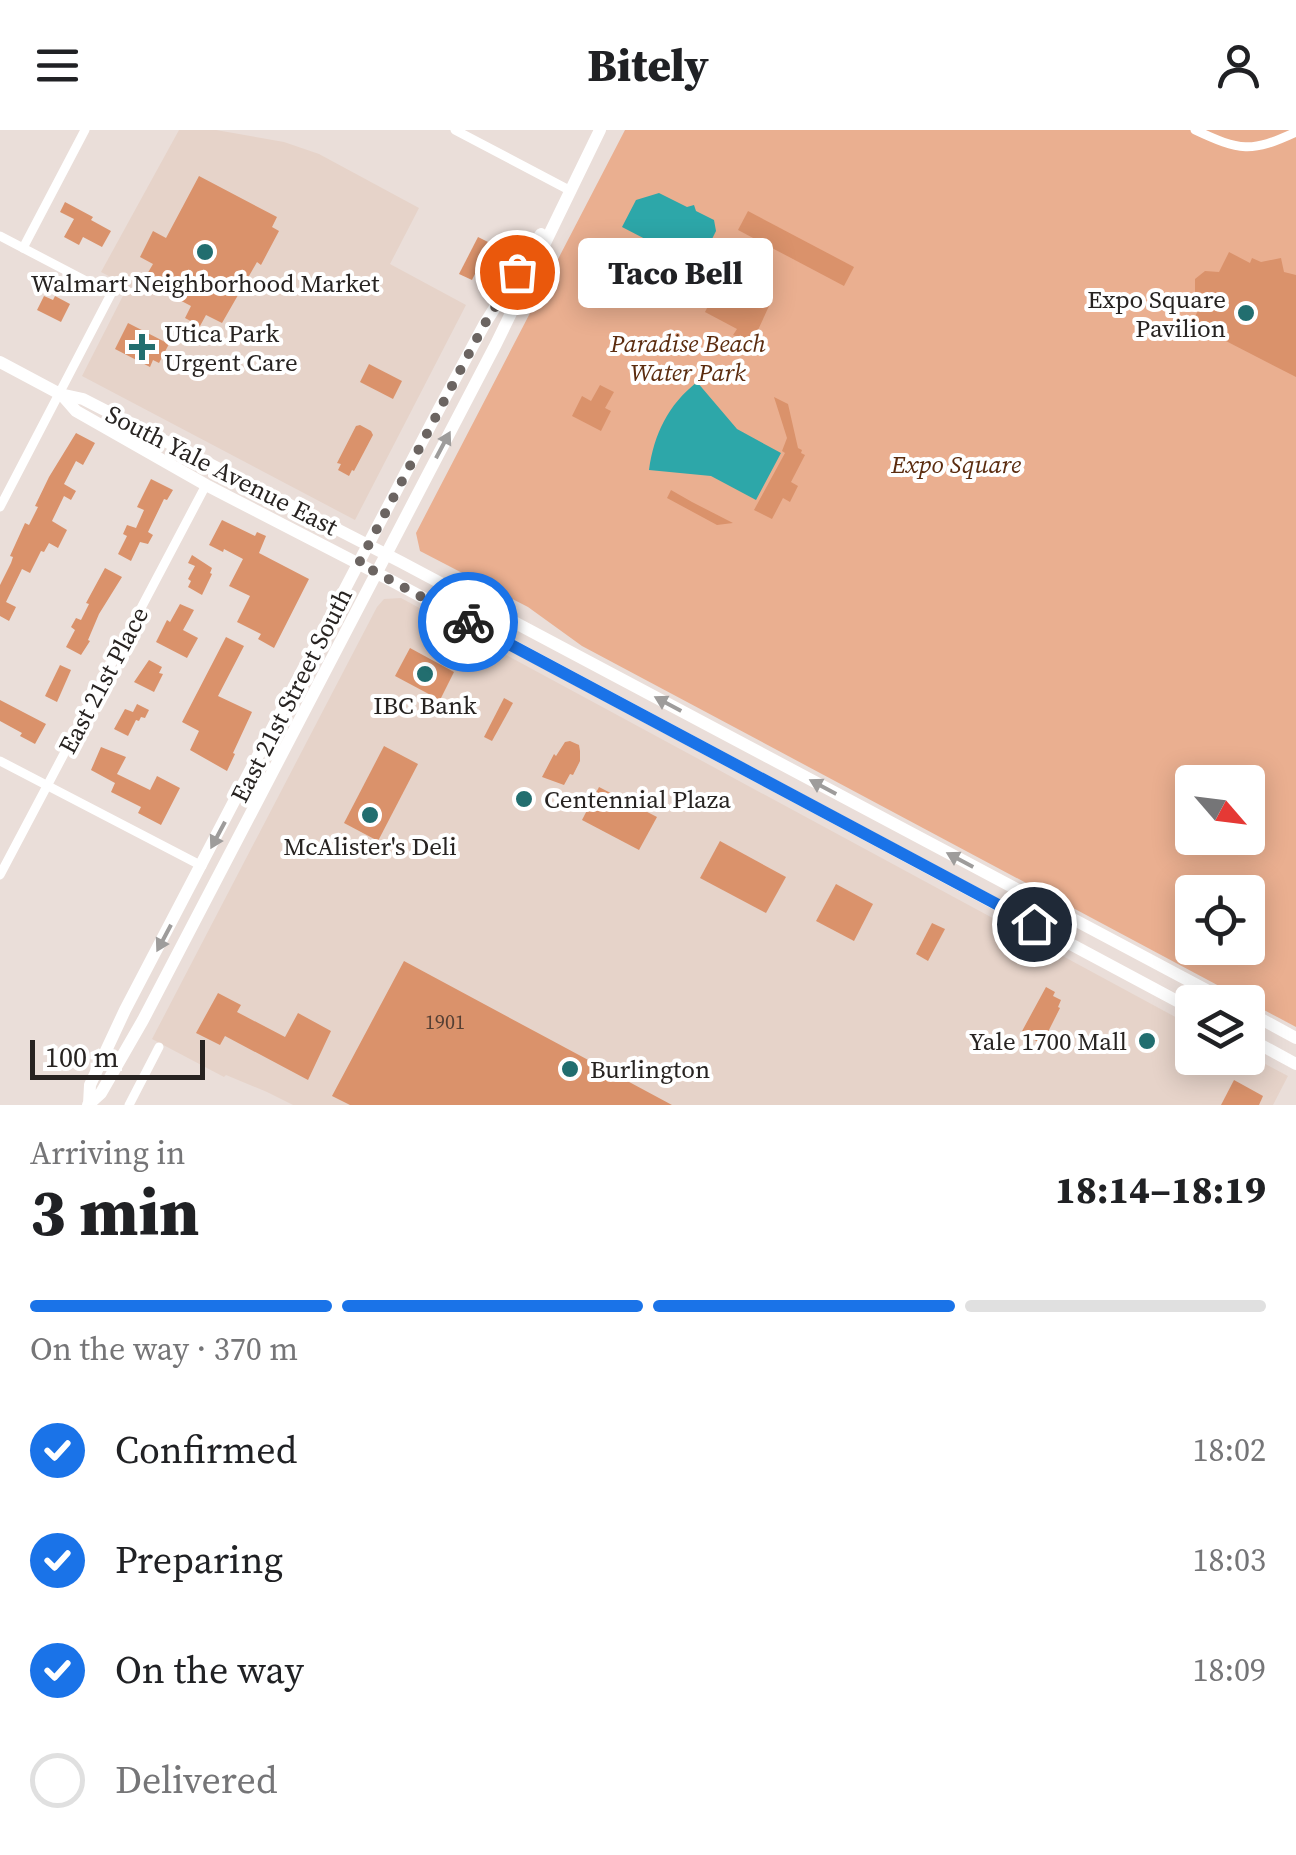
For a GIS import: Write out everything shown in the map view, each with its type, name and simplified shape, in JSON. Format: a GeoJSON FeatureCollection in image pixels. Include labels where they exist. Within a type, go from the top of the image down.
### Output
{"type":"FeatureCollection","features":[{"type":"Feature","properties":{"kind":"main road","name":"East 21st Street South"},"geometry":{"type":"LineString","coordinates":[[89,1105],[101,1093],[143,1020],[496,344],[600,130]]}},
{"type":"Feature","properties":{"kind":"main road","name":"East 21st Street South"},"geometry":{"type":"LineString","coordinates":[[89,1105],[90,1086],[125,1010],[368,545],[484,325],[570,190]]}},
{"type":"Feature","properties":{"kind":"main road","name":"South Yale Avenue East"},"geometry":{"type":"LineString","coordinates":[[0,362],[60,394],[83,398],[386,554],[1196,985]]}},
{"type":"Feature","properties":{"kind":"main road","name":"South Yale Avenue East"},"geometry":{"type":"LineString","coordinates":[[60,394],[76,411],[206,484],[1175,1000]]}},
{"type":"Feature","properties":{"kind":"main road"},"geometry":{"type":"LineString","coordinates":[[744,769],[754,750]]}},
{"type":"Feature","properties":{"kind":"main road"},"geometry":{"type":"LineString","coordinates":[[882,843],[892,824]]}},
{"type":"Feature","properties":{"kind":"main road"},"geometry":{"type":"LineString","coordinates":[[202,866],[224,865]]}},
{"type":"Feature","properties":{"kind":"main road"},"geometry":{"type":"LineString","coordinates":[[987,899],[998,880]]}},
{"type":"Feature","properties":{"kind":"main road"},"geometry":{"type":"LineString","coordinates":[[1123,972],[1133,952]]}},
{"type":"Feature","properties":{"kind":"main road"},"geometry":{"type":"LineString","coordinates":[[125,1010],[143,1020]]}},
{"type":"Feature","properties":{"kind":"main road"},"geometry":{"type":"LineString","coordinates":[[1265,1021],[1296,1038]]}},
{"type":"Feature","properties":{"kind":"main road"},"geometry":{"type":"LineString","coordinates":[[1265,1047],[1296,1064]]}},
{"type":"Feature","properties":{"kind":"street"},"geometry":{"type":"LineString","coordinates":[[23,248],[85,130]]}},
{"type":"Feature","properties":{"kind":"street"},"geometry":{"type":"LineString","coordinates":[[455,130],[570,190]]}},
{"type":"Feature","properties":{"kind":"street"},"geometry":{"type":"LineString","coordinates":[[1195,130],[1228,146],[1247,148],[1268,146],[1296,132]]}},
{"type":"Feature","properties":{"kind":"street"},"geometry":{"type":"LineString","coordinates":[[0,236],[112,294],[0,508]]}},
{"type":"Feature","properties":{"kind":"street","name":"East 21st Place"},"geometry":{"type":"LineString","coordinates":[[0,875],[206,484]]}},
{"type":"Feature","properties":{"kind":"street"},"geometry":{"type":"LineString","coordinates":[[0,761],[202,866]]}},
{"type":"Feature","properties":{"kind":"street"},"geometry":{"type":"LineString","coordinates":[[129,1105],[159,1047]]}},
{"type":"Feature","properties":{"kind":"shaded area"},"geometry":{"type":"Polygon","coordinates":[[[179,130],[216,130],[284,142],[319,154],[419,208],[390,264],[466,305],[355,520],[82,376],[128,286],[101,272],[179,130]]]}},
{"type":"Feature","properties":{"kind":"shaded area","name":"Centennial Plaza"},"geometry":{"type":"Polygon","coordinates":[[[401,598],[1175,1017],[1175,1075],[1265,1075],[1265,1064],[1288,1076],[1273,1105],[293,1105],[224,1077],[152,1039],[384,599],[401,598]]]}},
{"type":"Feature","properties":{"kind":"green space","name":"Expo Square"},"geometry":{"type":"Polygon","coordinates":[[[625,130],[1296,130],[1296,1027],[1265,1010],[1265,985],[1217,985],[1180,965],[1265,965],[1265,875],[1175,875],[1175,962],[582,646],[528,607],[420,551],[416,533],[625,130]]]}},
{"type":"Feature","properties":{"kind":"water"},"geometry":{"type":"Polygon","coordinates":[[[659,193],[687,207],[694,205],[696,211],[714,220],[716,231],[708,247],[676,255],[622,227],[636,200],[659,193]]]}},
{"type":"Feature","properties":{"kind":"water"},"geometry":{"type":"Polygon","coordinates":[[[697,382],[737,429],[781,453],[756,500],[711,476],[649,470],[664,421],[697,382]]]}},
{"type":"Feature","properties":{"kind":"building","name":"Walmart Neighborhood Market"},"geometry":{"type":"Polygon","coordinates":[[[199,176],[277,217],[272,227],[279,231],[222,323],[206,315],[200,326],[185,318],[191,306],[143,281],[153,264],[140,257],[153,231],[166,238],[199,176]]]}},
{"type":"Feature","properties":{"kind":"building"},"geometry":{"type":"Polygon","coordinates":[[[65,202],[111,231],[102,247],[83,237],[79,245],[64,237],[74,219],[60,212],[65,202]]]}},
{"type":"Feature","properties":{"kind":"building"},"geometry":{"type":"Polygon","coordinates":[[[748,211],[854,267],[844,286],[738,230],[748,211]]]}},
{"type":"Feature","properties":{"kind":"building"},"geometry":{"type":"Polygon","coordinates":[[[478,237],[490,243],[472,280],[459,274],[478,237]]]}},
{"type":"Feature","properties":{"kind":"building"},"geometry":{"type":"Polygon","coordinates":[[[606,247],[651,275],[647,282],[602,255],[606,247]]]}},
{"type":"Feature","properties":{"kind":"building","name":"Expo Square Pavilion"},"geometry":{"type":"Polygon","coordinates":[[[1229,252],[1250,263],[1252,258],[1261,262],[1281,258],[1284,272],[1296,275],[1296,377],[1191,323],[1202,304],[1195,292],[1195,279],[1205,271],[1219,272],[1229,252]]]}},
{"type":"Feature","properties":{"kind":"building"},"geometry":{"type":"Polygon","coordinates":[[[720,283],[769,306],[752,343],[733,335],[737,329],[705,312],[720,283]]]}},
{"type":"Feature","properties":{"kind":"building"},"geometry":{"type":"Polygon","coordinates":[[[44,296],[53,300],[55,296],[70,304],[61,322],[37,310],[44,296]]]}},
{"type":"Feature","properties":{"kind":"building","name":"Utica Park Urgent Care"},"geometry":{"type":"Polygon","coordinates":[[[128,323],[169,344],[159,363],[153,360],[150,367],[115,349],[128,323]]]}},
{"type":"Feature","properties":{"kind":"building"},"geometry":{"type":"Polygon","coordinates":[[[369,364],[402,381],[393,399],[360,382],[369,364]]]}},
{"type":"Feature","properties":{"kind":"building"},"geometry":{"type":"Polygon","coordinates":[[[600,385],[614,392],[605,408],[611,411],[601,431],[572,416],[582,396],[591,401],[600,385]]]}},
{"type":"Feature","properties":{"kind":"building"},"geometry":{"type":"Polygon","coordinates":[[[774,397],[788,404],[798,448],[805,455],[791,482],[798,486],[790,502],[783,498],[772,519],[754,510],[785,453],[782,451],[787,438],[774,397]]]}},
{"type":"Feature","properties":{"kind":"building"},"geometry":{"type":"Polygon","coordinates":[[[360,425],[373,435],[349,476],[338,470],[341,464],[337,463],[360,425]]]}},
{"type":"Feature","properties":{"kind":"building"},"geometry":{"type":"Polygon","coordinates":[[[76,433],[95,443],[83,465],[76,461],[64,484],[76,491],[71,500],[64,496],[52,521],[67,530],[58,548],[49,543],[41,551],[30,573],[22,569],[6,602],[16,607],[9,621],[0,616],[0,585],[11,563],[10,556],[76,433]]]}},
{"type":"Feature","properties":{"kind":"building"},"geometry":{"type":"Polygon","coordinates":[[[151,479],[173,490],[164,499],[148,532],[153,535],[148,544],[140,542],[131,561],[118,554],[127,536],[123,534],[127,525],[136,528],[144,510],[137,507],[151,479]]]}},
{"type":"Feature","properties":{"kind":"building"},"geometry":{"type":"Polygon","coordinates":[[[671,490],[733,523],[717,525],[667,498],[671,490]]]}},
{"type":"Feature","properties":{"kind":"building"},"geometry":{"type":"Polygon","coordinates":[[[222,520],[255,536],[257,532],[266,536],[259,553],[309,579],[274,648],[258,639],[261,634],[237,622],[250,596],[229,586],[243,559],[209,545],[222,520]]]}},
{"type":"Feature","properties":{"kind":"building"},"geometry":{"type":"Polygon","coordinates":[[[192,555],[212,568],[202,595],[188,587],[195,566],[188,563],[192,555]]]}},
{"type":"Feature","properties":{"kind":"building"},"geometry":{"type":"Polygon","coordinates":[[[105,568],[122,577],[99,614],[81,655],[66,647],[75,630],[71,627],[76,618],[81,620],[105,568]]]}},
{"type":"Feature","properties":{"kind":"building"},"geometry":{"type":"Polygon","coordinates":[[[180,604],[194,610],[183,630],[198,638],[187,658],[156,642],[180,604]]]}},
{"type":"Feature","properties":{"kind":"building"},"geometry":{"type":"Polygon","coordinates":[[[226,637],[244,646],[218,696],[252,712],[227,771],[190,750],[199,731],[182,722],[226,637]]]}},
{"type":"Feature","properties":{"kind":"building","name":"IBC Bank"},"geometry":{"type":"Polygon","coordinates":[[[410,648],[454,672],[440,700],[395,676],[410,648]]]}},
{"type":"Feature","properties":{"kind":"building"},"geometry":{"type":"Polygon","coordinates":[[[149,660],[162,667],[159,673],[163,674],[154,692],[134,682],[149,660]]]}},
{"type":"Feature","properties":{"kind":"building"},"geometry":{"type":"Polygon","coordinates":[[[60,665],[71,670],[57,702],[45,696],[60,665]]]}},
{"type":"Feature","properties":{"kind":"building"},"geometry":{"type":"Polygon","coordinates":[[[504,698],[513,703],[492,741],[484,737],[504,698]]]}},
{"type":"Feature","properties":{"kind":"building"},"geometry":{"type":"Polygon","coordinates":[[[0,700],[46,724],[35,744],[0,721],[0,700]]]}},
{"type":"Feature","properties":{"kind":"building"},"geometry":{"type":"Polygon","coordinates":[[[137,704],[149,710],[145,718],[136,720],[128,736],[114,729],[125,709],[133,712],[137,704]]]}},
{"type":"Feature","properties":{"kind":"building"},"geometry":{"type":"Polygon","coordinates":[[[570,741],[579,745],[580,751],[573,775],[564,785],[542,777],[554,754],[570,741]]]}},
{"type":"Feature","properties":{"kind":"building"},"geometry":{"type":"Polygon","coordinates":[[[384,746],[418,764],[378,841],[344,823],[384,746]]]}},
{"type":"Feature","properties":{"kind":"building"},"geometry":{"type":"Polygon","coordinates":[[[101,747],[126,757],[117,774],[150,790],[157,776],[180,788],[161,825],[138,813],[141,807],[111,792],[115,783],[91,770],[101,747]]]}},
{"type":"Feature","properties":{"kind":"building"},"geometry":{"type":"Polygon","coordinates":[[[599,787],[657,817],[639,850],[582,820],[599,787]]]}},
{"type":"Feature","properties":{"kind":"building"},"geometry":{"type":"Polygon","coordinates":[[[720,841],[786,877],[766,913],[700,878],[720,841]]]}},
{"type":"Feature","properties":{"kind":"building"},"geometry":{"type":"Polygon","coordinates":[[[836,884],[873,904],[854,941],[816,921],[836,884]]]}},
{"type":"Feature","properties":{"kind":"building"},"geometry":{"type":"Polygon","coordinates":[[[932,923],[945,929],[928,961],[916,954],[932,923]]]}},
{"type":"Feature","properties":{"kind":"building"},"geometry":{"type":"Polygon","coordinates":[[[404,961],[672,1105],[350,1105],[332,1096],[404,961]]]}},
{"type":"Feature","properties":{"kind":"building"},"geometry":{"type":"Polygon","coordinates":[[[1046,987],[1061,1000],[1042,1044],[1021,1033],[1046,987]]]}},
{"type":"Feature","properties":{"kind":"building"},"geometry":{"type":"Polygon","coordinates":[[[218,993],[241,1005],[237,1012],[285,1037],[298,1013],[331,1031],[308,1080],[225,1036],[220,1045],[196,1033],[218,993]]]}},
{"type":"Feature","properties":{"kind":"building"},"geometry":{"type":"Polygon","coordinates":[[[1234,1080],[1263,1096],[1259,1105],[1221,1105],[1234,1080]]]}},
{"type":"Feature","properties":{"kind":"way so far"},"geometry":{"type":"LineString","coordinates":[[468,622],[359,563],[484,325],[517,272]]}},
{"type":"Feature","properties":{"kind":"place","name":"Walmart Neighborhood Market"},"geometry":{"type":"Point","coordinates":[205,252]}},
{"type":"Feature","properties":{"kind":"place","name":"Taco Bell"},"geometry":{"type":"Point","coordinates":[517,272]}},
{"type":"Feature","properties":{"kind":"place","name":"Expo Square Pavilion"},"geometry":{"type":"Point","coordinates":[1246,313]}},
{"type":"Feature","properties":{"kind":"place","name":"Utica Park Urgent Care"},"geometry":{"type":"Point","coordinates":[142,347]}},
{"type":"Feature","properties":{"kind":"place","name":"IBC Bank"},"geometry":{"type":"Point","coordinates":[425,674]}},
{"type":"Feature","properties":{"kind":"place","name":"Centennial Plaza"},"geometry":{"type":"Point","coordinates":[524,799]}},
{"type":"Feature","properties":{"kind":"place","name":"McAlister's Deli"},"geometry":{"type":"Point","coordinates":[370,815]}},
{"type":"Feature","properties":{"kind":"place","name":"Yale 1700 Mall"},"geometry":{"type":"Point","coordinates":[1147,1041]}},
{"type":"Feature","properties":{"kind":"place","name":"Burlington"},"geometry":{"type":"Point","coordinates":[570,1069]}},
{"type":"Feature","properties":{"kind":"route"},"geometry":{"type":"LineString","coordinates":[[468,622],[1034,924]]}},
{"type":"Feature","properties":{"kind":"park label","name":"Paradise Beach Water Park"},"geometry":{"type":"Point","coordinates":[688,358]}}]}
